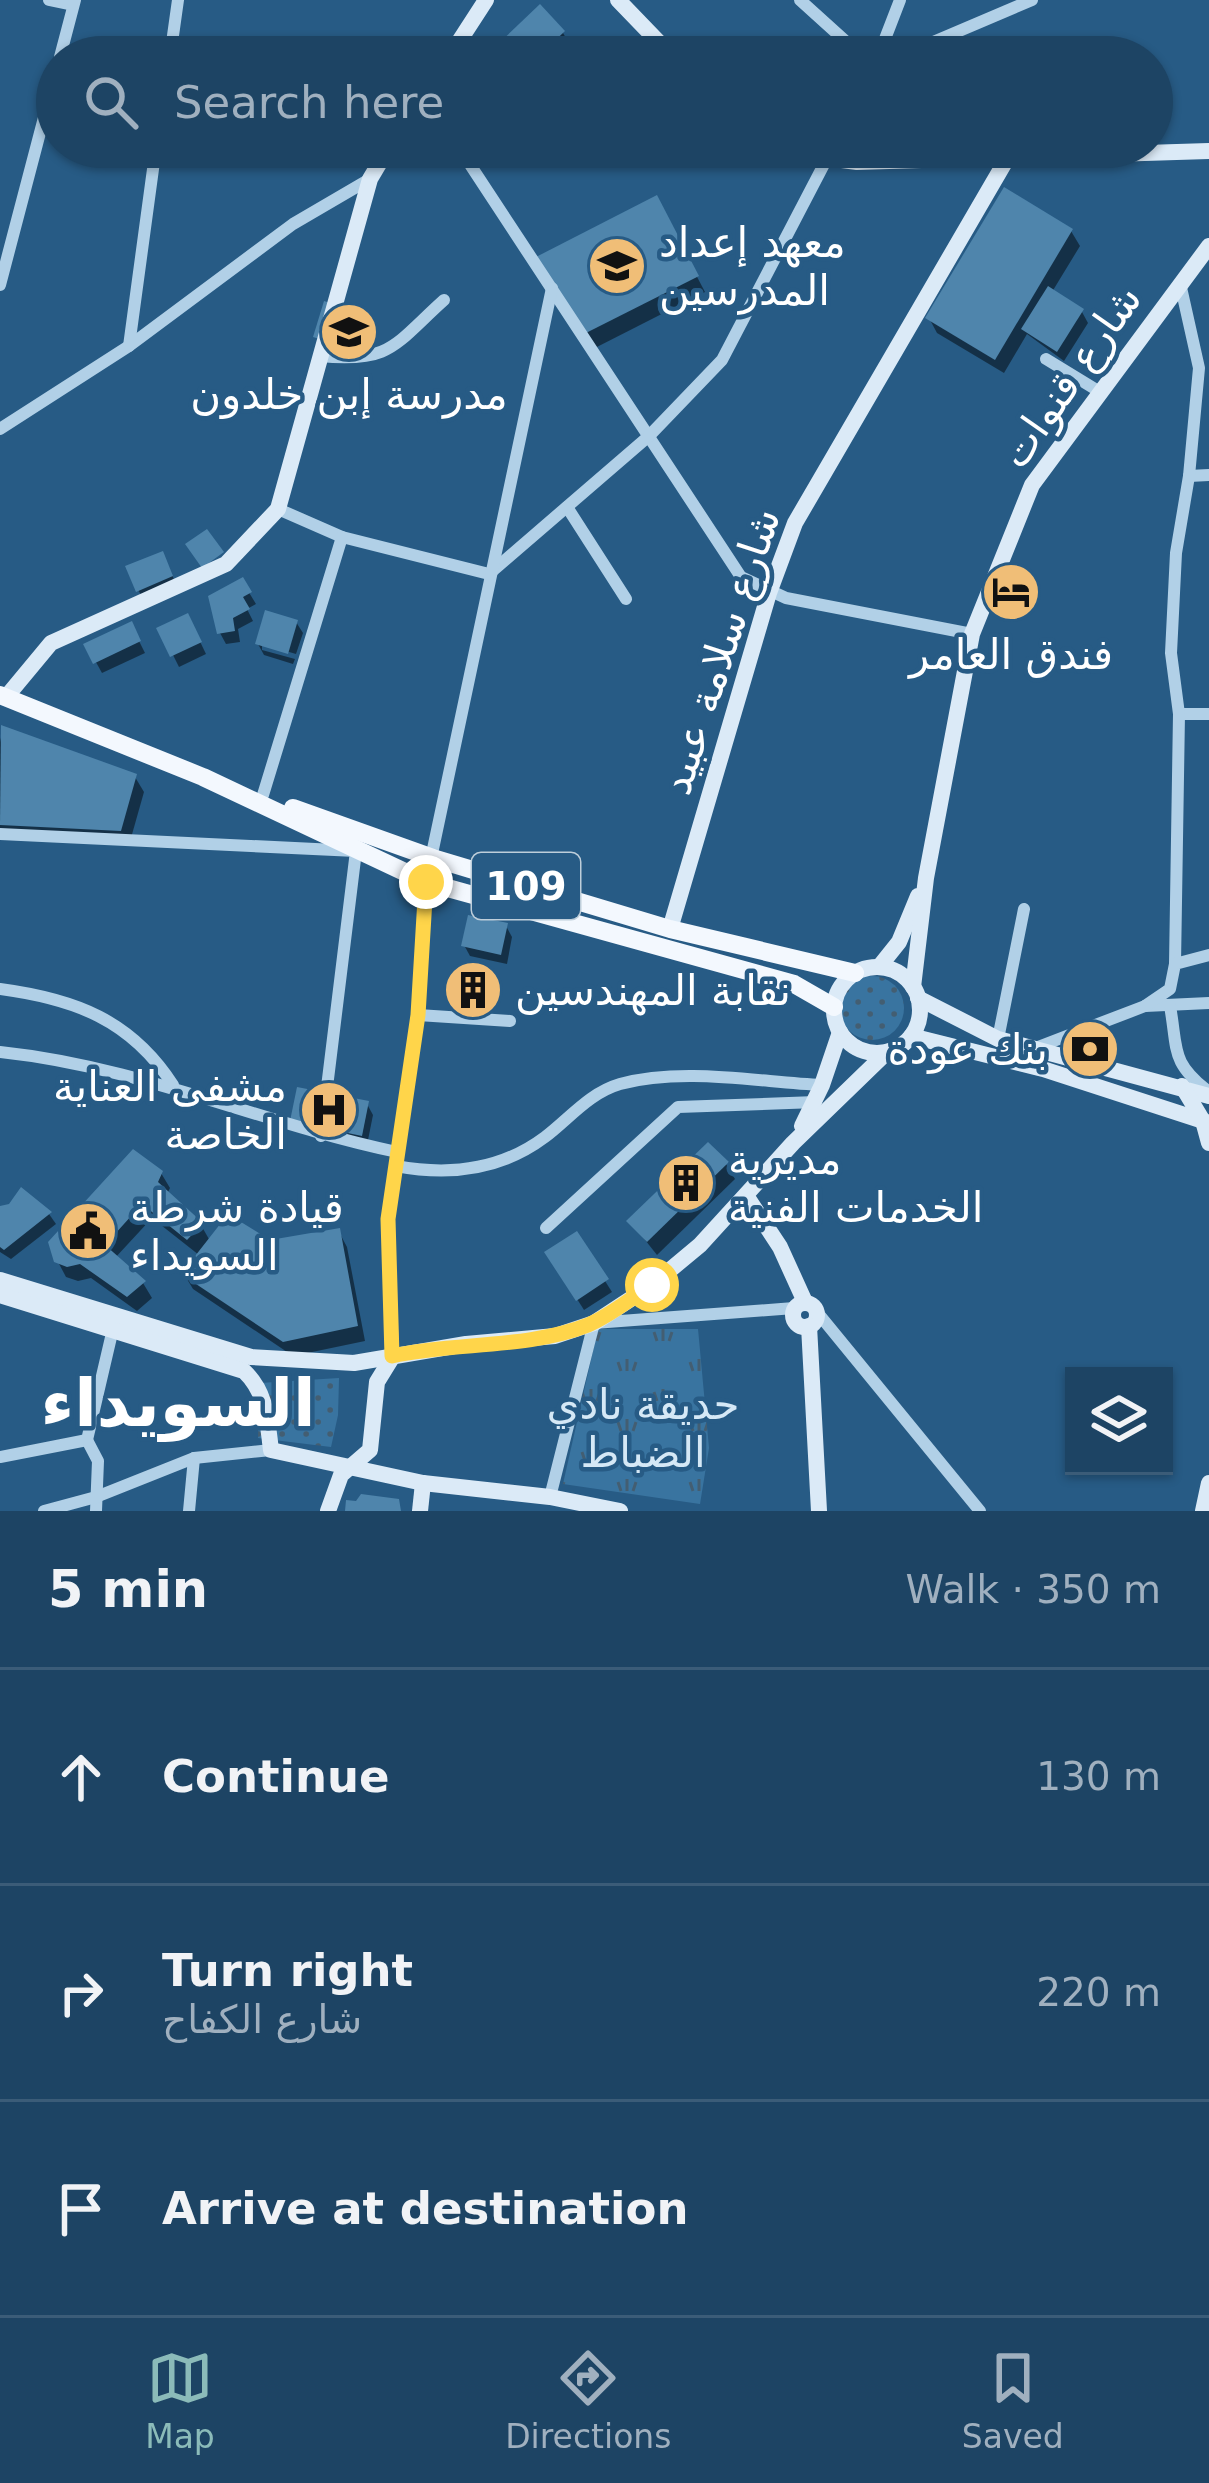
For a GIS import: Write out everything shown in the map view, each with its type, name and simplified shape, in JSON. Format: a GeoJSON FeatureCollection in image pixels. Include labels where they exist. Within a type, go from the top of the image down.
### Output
{"type":"FeatureCollection","features":[{"type":"Feature","properties":{"kind":"main road"},"geometry":{"type":"LineString","coordinates":[[462,36],[486,0]]}},
{"type":"Feature","properties":{"kind":"main road"},"geometry":{"type":"LineString","coordinates":[[618,0],[653,36]]}},
{"type":"Feature","properties":{"kind":"main road"},"geometry":{"type":"LineString","coordinates":[[1173,152],[1209,151]]}},
{"type":"Feature","properties":{"kind":"main road"},"geometry":{"type":"LineString","coordinates":[[4,695],[51,643],[226,564],[278,509],[377,168]]}},
{"type":"Feature","properties":{"kind":"main road","name":"شارع سلامة عبيد"},"geometry":{"type":"LineString","coordinates":[[670,929],[769,593],[795,523],[1002,168]]}},
{"type":"Feature","properties":{"kind":"main road","name":"شارع قنوات"},"geometry":{"type":"LineString","coordinates":[[916,993],[926,878],[972,634],[1032,485],[1209,246]]}},
{"type":"Feature","properties":{"kind":"main road","name":"109"},"geometry":{"type":"LineString","coordinates":[[4,695],[203,777],[433,858],[670,929],[855,974]]}},
{"type":"Feature","properties":{"kind":"main road"},"geometry":{"type":"LineString","coordinates":[[203,777],[426,882],[794,984],[834,1007]]}},
{"type":"Feature","properties":{"kind":"main road"},"geometry":{"type":"LineString","coordinates":[[879,967],[899,942],[926,878]]}},
{"type":"Feature","properties":{"kind":"main road"},"geometry":{"type":"LineString","coordinates":[[887,1052],[855,1047],[840,1032],[834,1007],[844,982],[879,967],[898,973],[916,993],[998,1039],[1209,1094]]}},
{"type":"Feature","properties":{"kind":"main road"},"geometry":{"type":"LineString","coordinates":[[1,1295],[250,1357],[354,1363],[466,1344],[555,1336],[594,1323],[652,1285],[700,1245],[793,1142],[887,1052],[911,1036],[917,1024],[916,993]]}},
{"type":"Feature","properties":{"kind":"main road"},"geometry":{"type":"LineString","coordinates":[[793,1142],[819,1093],[840,1032]]}},
{"type":"Feature","properties":{"kind":"main road"},"geometry":{"type":"LineString","coordinates":[[911,1036],[1206,1122]]}},
{"type":"Feature","properties":{"kind":"main road"},"geometry":{"type":"LineString","coordinates":[[985,1054],[998,1039]]}},
{"type":"Feature","properties":{"kind":"main road"},"geometry":{"type":"LineString","coordinates":[[1182,1087],[1206,1122],[1209,1143]]}},
{"type":"Feature","properties":{"kind":"main road"},"geometry":{"type":"LineString","coordinates":[[747,1197],[780,1247],[806,1312],[819,1511]]}},
{"type":"Feature","properties":{"kind":"main road"},"geometry":{"type":"LineString","coordinates":[[1,1295],[244,1371],[258,1384],[265,1403],[271,1450],[423,1483],[550,1497],[620,1511]]}},
{"type":"Feature","properties":{"kind":"main road"},"geometry":{"type":"LineString","coordinates":[[328,1511],[335,1485],[370,1450],[376,1382],[392,1356]]}},
{"type":"Feature","properties":{"kind":"main road"},"geometry":{"type":"LineString","coordinates":[[420,1511],[423,1483]]}},
{"type":"Feature","properties":{"kind":"main road"},"geometry":{"type":"LineString","coordinates":[[1203,1511],[1209,1483]]}},
{"type":"Feature","properties":{"kind":"street"},"geometry":{"type":"LineString","coordinates":[[49,0],[74,3],[65,36]]}},
{"type":"Feature","properties":{"kind":"street"},"geometry":{"type":"LineString","coordinates":[[173,36],[178,0]]}},
{"type":"Feature","properties":{"kind":"street"},"geometry":{"type":"LineString","coordinates":[[800,0],[839,36]]}},
{"type":"Feature","properties":{"kind":"street"},"geometry":{"type":"LineString","coordinates":[[886,36],[900,0]]}},
{"type":"Feature","properties":{"kind":"street"},"geometry":{"type":"LineString","coordinates":[[947,36],[1032,0]]}},
{"type":"Feature","properties":{"kind":"street"},"geometry":{"type":"LineString","coordinates":[[0,285],[36,148]]}},
{"type":"Feature","properties":{"kind":"street"},"geometry":{"type":"LineString","coordinates":[[129,346],[153,168]]}},
{"type":"Feature","properties":{"kind":"street"},"geometry":{"type":"LineString","coordinates":[[472,168],[741,578],[769,593],[972,634]]}},
{"type":"Feature","properties":{"kind":"street"},"geometry":{"type":"LineString","coordinates":[[490,574],[649,436],[722,360],[822,168]]}},
{"type":"Feature","properties":{"kind":"street"},"geometry":{"type":"LineString","coordinates":[[0,429],[129,346],[292,224],[370,179]]}},
{"type":"Feature","properties":{"kind":"street"},"geometry":{"type":"LineString","coordinates":[[1038,1048],[1145,1006],[1171,989],[1179,714],[1171,652],[1176,553],[1190,476],[1199,368],[1180,283]]}},
{"type":"Feature","properties":{"kind":"street"},"geometry":{"type":"LineString","coordinates":[[392,1356],[388,1219],[418,1015],[426,882],[552,288]]}},
{"type":"Feature","properties":{"kind":"street"},"geometry":{"type":"LineString","coordinates":[[320,356],[362,360],[388,350],[443,300]]}},
{"type":"Feature","properties":{"kind":"street"},"geometry":{"type":"LineString","coordinates":[[1046,359],[1100,392]]}},
{"type":"Feature","properties":{"kind":"street"},"geometry":{"type":"LineString","coordinates":[[1190,476],[1209,475]]}},
{"type":"Feature","properties":{"kind":"street"},"geometry":{"type":"LineString","coordinates":[[567,507],[626,599]]}},
{"type":"Feature","properties":{"kind":"street"},"geometry":{"type":"LineString","coordinates":[[278,509],[342,537],[490,574]]}},
{"type":"Feature","properties":{"kind":"street"},"geometry":{"type":"LineString","coordinates":[[263,795],[342,537]]}},
{"type":"Feature","properties":{"kind":"street"},"geometry":{"type":"LineString","coordinates":[[1179,714],[1209,714]]}},
{"type":"Feature","properties":{"kind":"street"},"geometry":{"type":"LineString","coordinates":[[0,834],[356,851],[321,1136]]}},
{"type":"Feature","properties":{"kind":"street"},"geometry":{"type":"LineString","coordinates":[[998,1039],[1024,909]]}},
{"type":"Feature","properties":{"kind":"street"},"geometry":{"type":"LineString","coordinates":[[1175,964],[1209,955]]}},
{"type":"Feature","properties":{"kind":"street"},"geometry":{"type":"LineString","coordinates":[[0,989],[69,1001],[112,1024],[151,1051],[174,1086]]}},
{"type":"Feature","properties":{"kind":"street"},"geometry":{"type":"LineString","coordinates":[[1145,1006],[1209,1003]]}},
{"type":"Feature","properties":{"kind":"street"},"geometry":{"type":"LineString","coordinates":[[1170,1006],[1176,1054],[1186,1074],[1209,1094]]}},
{"type":"Feature","properties":{"kind":"street"},"geometry":{"type":"LineString","coordinates":[[418,1015],[509,1022]]}},
{"type":"Feature","properties":{"kind":"street"},"geometry":{"type":"LineString","coordinates":[[0,1052],[104,1067],[447,1172],[502,1162],[543,1139],[586,1101],[618,1084],[680,1076],[819,1093]]}},
{"type":"Feature","properties":{"kind":"street"},"geometry":{"type":"LineString","coordinates":[[546,1228],[678,1107],[819,1093]]}},
{"type":"Feature","properties":{"kind":"street"},"geometry":{"type":"LineString","coordinates":[[550,1497],[594,1323],[806,1312],[980,1511]]}},
{"type":"Feature","properties":{"kind":"street"},"geometry":{"type":"LineString","coordinates":[[96,1504],[98,1460],[87,1440],[112,1333]]}},
{"type":"Feature","properties":{"kind":"street"},"geometry":{"type":"LineString","coordinates":[[0,1457],[87,1440]]}},
{"type":"Feature","properties":{"kind":"street"},"geometry":{"type":"LineString","coordinates":[[44,1511],[96,1504],[194,1458],[271,1450]]}},
{"type":"Feature","properties":{"kind":"street"},"geometry":{"type":"LineString","coordinates":[[188,1511],[194,1458]]}},
{"type":"Feature","properties":{"kind":"green space"},"geometry":{"type":"Polygon","coordinates":[[[872,976],[895,985],[904,1008],[895,1031],[872,1040],[849,1031],[840,1008],[849,985],[872,976]]]}},
{"type":"Feature","properties":{"kind":"green space","name":"حديقة نادي الضباط"},"geometry":{"type":"Polygon","coordinates":[[[598,1329],[698,1329],[709,1448],[700,1504],[563,1484],[598,1329]]]}},
{"type":"Feature","properties":{"kind":"green space"},"geometry":{"type":"Polygon","coordinates":[[[339,1378],[331,1447],[258,1438],[260,1383],[339,1378]]]}},
{"type":"Feature","properties":{"kind":"building"},"geometry":{"type":"Polygon","coordinates":[[[540,4],[565,31],[560,36],[507,36],[540,4]]]}},
{"type":"Feature","properties":{"kind":"building"},"geometry":{"type":"Polygon","coordinates":[[[1004,187],[1073,229],[995,360],[925,318],[1004,187]]]}},
{"type":"Feature","properties":{"kind":"building","name":"معهد إعداد المدرسين"},"geometry":{"type":"Polygon","coordinates":[[[657,195],[699,276],[578,337],[536,257],[657,195]]]}},
{"type":"Feature","properties":{"kind":"building"},"geometry":{"type":"Polygon","coordinates":[[[1048,286],[1084,309],[1057,352],[1021,329],[1048,286]]]}},
{"type":"Feature","properties":{"kind":"building"},"geometry":{"type":"Polygon","coordinates":[[[324,301],[363,313],[352,349],[313,337],[324,301]]]}},
{"type":"Feature","properties":{"kind":"building"},"geometry":{"type":"Polygon","coordinates":[[[207,529],[224,552],[202,568],[185,544],[207,529]]]}},
{"type":"Feature","properties":{"kind":"building"},"geometry":{"type":"Polygon","coordinates":[[[163,551],[173,576],[136,592],[125,566],[163,551]]]}},
{"type":"Feature","properties":{"kind":"building"},"geometry":{"type":"Polygon","coordinates":[[[243,577],[252,592],[243,597],[250,609],[233,618],[235,631],[217,634],[208,596],[243,577]]]}},
{"type":"Feature","properties":{"kind":"building"},"geometry":{"type":"Polygon","coordinates":[[[265,610],[298,620],[288,654],[255,644],[265,610]]]}},
{"type":"Feature","properties":{"kind":"building"},"geometry":{"type":"Polygon","coordinates":[[[188,613],[202,642],[170,657],[156,628],[188,613]]]}},
{"type":"Feature","properties":{"kind":"building"},"geometry":{"type":"Polygon","coordinates":[[[132,621],[141,641],[93,664],[83,644],[132,621]]]}},
{"type":"Feature","properties":{"kind":"building"},"geometry":{"type":"Polygon","coordinates":[[[1,725],[137,774],[121,831],[0,825],[1,725]]]}},
{"type":"Feature","properties":{"kind":"building"},"geometry":{"type":"Polygon","coordinates":[[[468,915],[508,923],[501,955],[461,946],[468,915]]]}},
{"type":"Feature","properties":{"kind":"building","name":"نقابة المهندسين"},"geometry":{"type":"Polygon","coordinates":[[[465,967],[483,968],[491,982],[491,997],[476,1010],[454,1001],[454,980],[465,967]]]}},
{"type":"Feature","properties":{"kind":"building","name":"مشفى العناية الخاصة"},"geometry":{"type":"Polygon","coordinates":[[[297,1087],[369,1101],[362,1136],[290,1121],[297,1087]]]}},
{"type":"Feature","properties":{"kind":"building","name":"مديرية الخدمات الفنية"},"geometry":{"type":"Polygon","coordinates":[[[708,1142],[729,1162],[647,1242],[626,1221],[708,1142]]]}},
{"type":"Feature","properties":{"kind":"building","name":"قيادة شرطة السويداء"},"geometry":{"type":"Polygon","coordinates":[[[133,1149],[163,1171],[158,1182],[203,1223],[187,1240],[142,1204],[105,1245],[146,1281],[127,1297],[80,1264],[67,1267],[54,1262],[48,1242],[133,1149]]]}},
{"type":"Feature","properties":{"kind":"building"},"geometry":{"type":"Polygon","coordinates":[[[21,1187],[52,1212],[4,1250],[0,1247],[0,1206],[9,1204],[21,1187]]]}},
{"type":"Feature","properties":{"kind":"building"},"geometry":{"type":"Polygon","coordinates":[[[228,1214],[270,1240],[340,1228],[358,1326],[283,1342],[181,1274],[228,1214]]]}},
{"type":"Feature","properties":{"kind":"building"},"geometry":{"type":"Polygon","coordinates":[[[577,1231],[609,1279],[576,1301],[544,1252],[577,1231]]]}},
{"type":"Feature","properties":{"kind":"building"},"geometry":{"type":"Polygon","coordinates":[[[361,1494],[399,1499],[401,1511],[345,1511],[346,1500],[356,1501],[361,1494]]]}},
{"type":"Feature","properties":{"kind":"place","name":"معهد إعداد المدرسين"},"geometry":{"type":"Point","coordinates":[617,266]}},
{"type":"Feature","properties":{"kind":"place","name":"مدرسة إبن خلدون"},"geometry":{"type":"Point","coordinates":[349,332]}},
{"type":"Feature","properties":{"kind":"place","name":"فندق العامر"},"geometry":{"type":"Point","coordinates":[1011,592]}},
{"type":"Feature","properties":{"kind":"place","name":"نقابة المهندسين"},"geometry":{"type":"Point","coordinates":[473,990]}},
{"type":"Feature","properties":{"kind":"place","name":"بنك عودة"},"geometry":{"type":"Point","coordinates":[1090,1049]}},
{"type":"Feature","properties":{"kind":"place","name":"مشفى العناية الخاصة"},"geometry":{"type":"Point","coordinates":[329,1110]}},
{"type":"Feature","properties":{"kind":"place","name":"مديرية الخدمات الفنية"},"geometry":{"type":"Point","coordinates":[686,1183]}},
{"type":"Feature","properties":{"kind":"place","name":"قيادة شرطة السويداء"},"geometry":{"type":"Point","coordinates":[88,1231]}},
{"type":"Feature","properties":{"kind":"district","name":"السويداء"},"geometry":{"type":"Point","coordinates":[178,1403]}},
{"type":"Feature","properties":{"kind":"route"},"geometry":{"type":"LineString","coordinates":[[426,882],[418,1015],[388,1219],[392,1356],[555,1336],[594,1323],[652,1285]]}}]}
